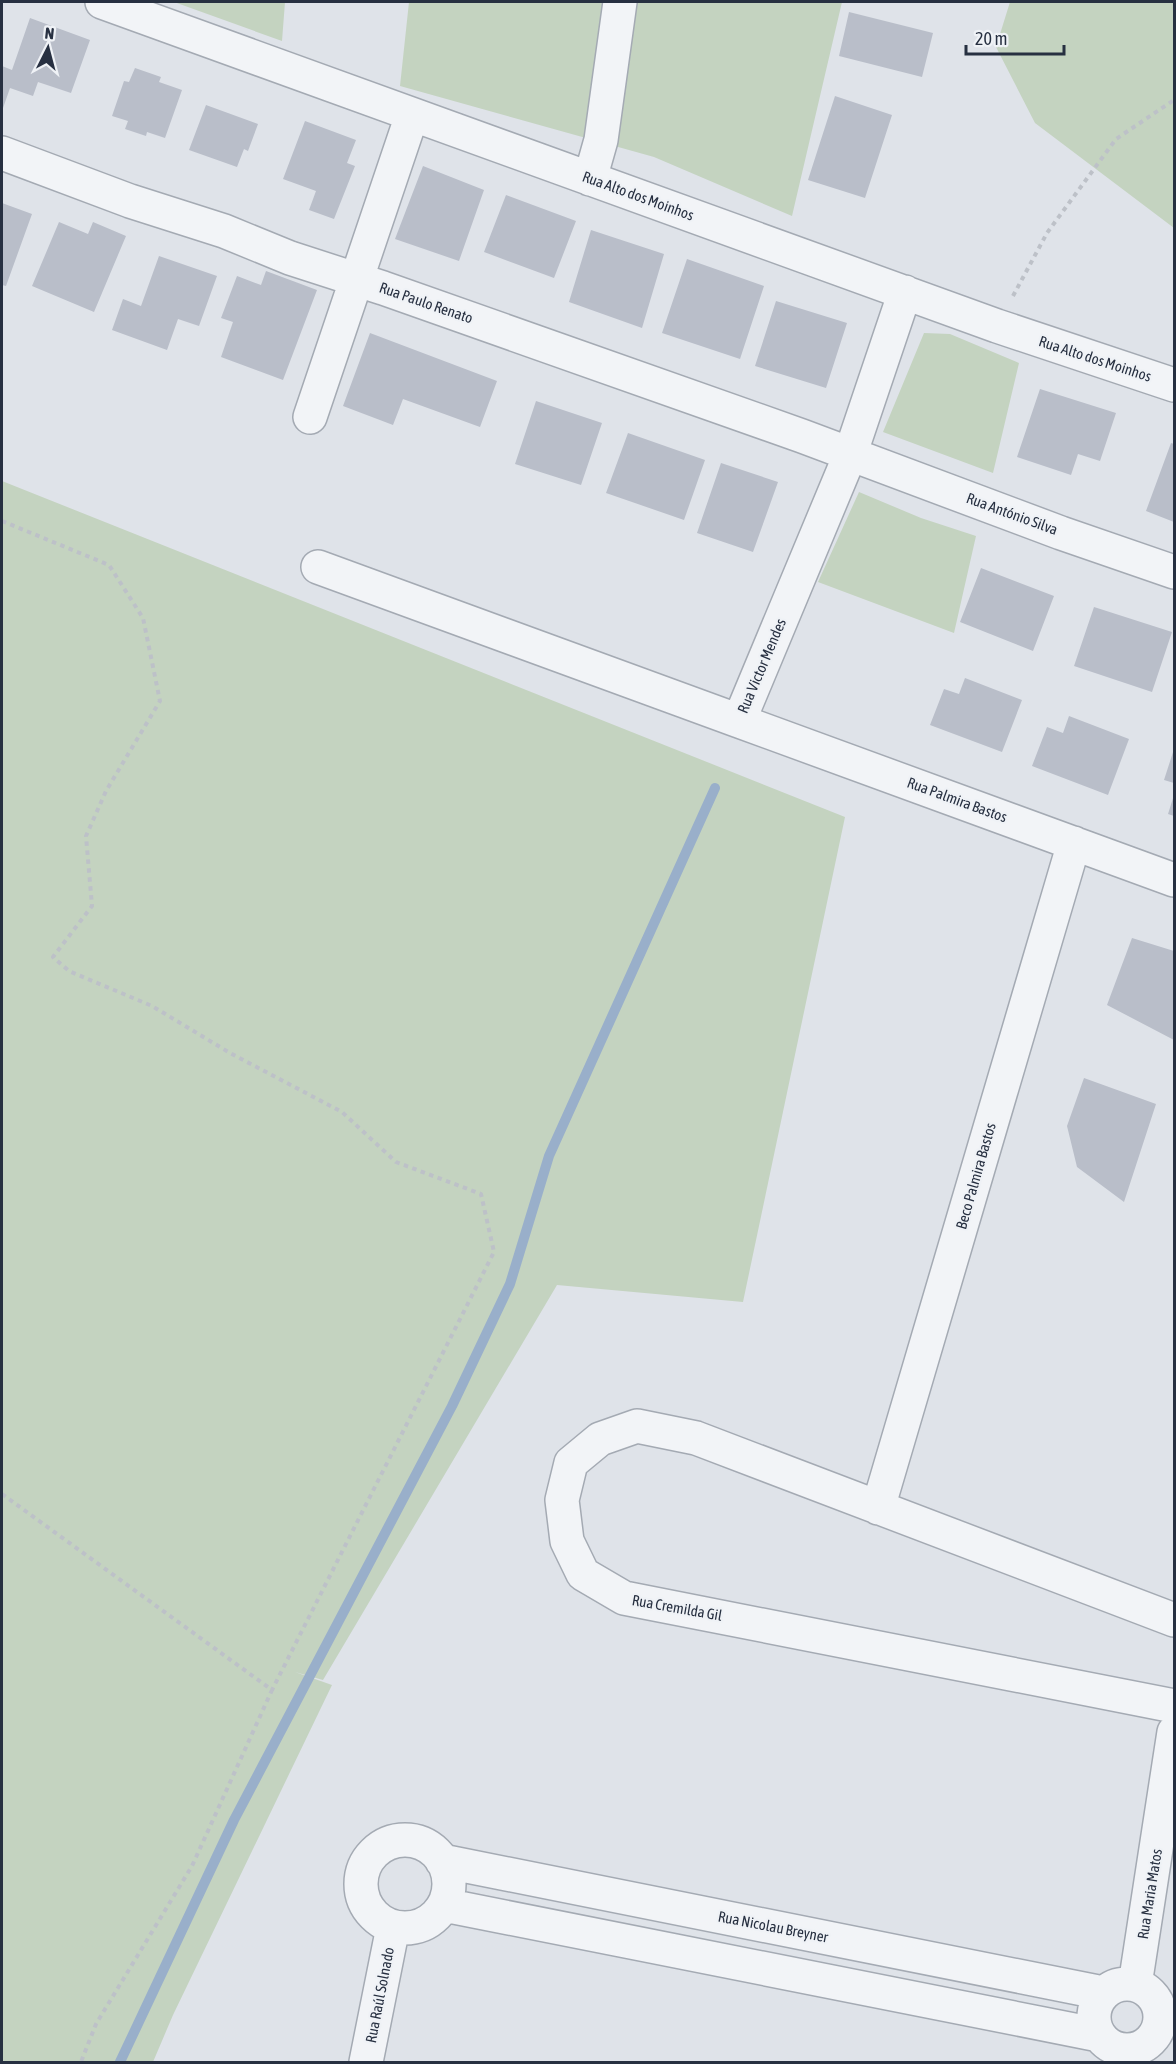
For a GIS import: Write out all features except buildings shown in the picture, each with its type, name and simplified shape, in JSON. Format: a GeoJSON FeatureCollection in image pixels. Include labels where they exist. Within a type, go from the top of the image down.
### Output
{"type":"FeatureCollection","features":[{"type":"Feature","properties":{"kind":"street","name":"Rua Alto dos Moinhos"},"geometry":{"type":"LineString","coordinates":[[102,2],[997,326],[1174,385]]}},
{"type":"Feature","properties":{"kind":"street"},"geometry":{"type":"LineString","coordinates":[[590,179],[601,141],[620,2]]}},
{"type":"Feature","properties":{"kind":"street"},"geometry":{"type":"LineString","coordinates":[[310,417],[412,115]]}},
{"type":"Feature","properties":{"kind":"street","name":"Rua Paulo Renato"},"geometry":{"type":"LineString","coordinates":[[2,153],[130,201],[224,231],[290,258],[356,278],[850,455]]}},
{"type":"Feature","properties":{"kind":"street","name":"Rua Victor Mendes"},"geometry":{"type":"LineString","coordinates":[[318,567],[740,721],[850,455],[905,292]]}},
{"type":"Feature","properties":{"kind":"street","name":"Rua António Silva"},"geometry":{"type":"LineString","coordinates":[[850,455],[1174,572]]}},
{"type":"Feature","properties":{"kind":"street","name":"Rua Palmira Bastos"},"geometry":{"type":"LineString","coordinates":[[740,721],[1174,880]]}},
{"type":"Feature","properties":{"kind":"street","name":"Beco Palmira Bastos"},"geometry":{"type":"LineString","coordinates":[[878,1508],[1074,843]]}},
{"type":"Feature","properties":{"kind":"street","name":"Rua Cremilda Gil"},"geometry":{"type":"LineString","coordinates":[[1174,1620],[696,1438],[637,1426],[600,1439],[571,1463],[562,1500],[567,1541],[583,1575],[624,1598],[1174,1706]]}},
{"type":"Feature","properties":{"kind":"street","name":"Rua Maria Matos"},"geometry":{"type":"LineString","coordinates":[[1156,2000],[1174,1732]]}},
{"type":"Feature","properties":{"kind":"street"},"geometry":{"type":"LineString","coordinates":[[407,1840],[421,1843],[433,1850],[442,1861],[449,1883],[444,1905],[435,1917],[422,1925],[408,1928],[393,1927],[370,1911],[363,1899],[361,1885],[363,1871],[370,1858],[393,1842],[407,1840]]}},
{"type":"Feature","properties":{"kind":"street","name":"Rua Nicolau Breyner"},"geometry":{"type":"LineString","coordinates":[[442,1861],[1103,1993]]}},
{"type":"Feature","properties":{"kind":"street"},"geometry":{"type":"LineString","coordinates":[[444,1905],[1135,2045]]}},
{"type":"Feature","properties":{"kind":"street","name":"Rua Raúl Solnado"},"geometry":{"type":"LineString","coordinates":[[366,2062],[393,1927]]}},
{"type":"Feature","properties":{"kind":"street"},"geometry":{"type":"LineString","coordinates":[[1124,1983],[1156,2000],[1161,2017],[1135,2045],[1094,2025],[1094,2013],[1103,1993],[1124,1983]]}},
{"type":"Feature","properties":{"kind":"path"},"geometry":{"type":"LineString","coordinates":[[997,326],[1047,233],[1116,140],[1174,100]]}},
{"type":"Feature","properties":{"kind":"path"},"geometry":{"type":"LineString","coordinates":[[2,521],[109,565],[143,618],[160,700],[106,791],[86,836],[92,906],[53,957],[69,971],[152,1006],[230,1053],[342,1112],[396,1162],[482,1194],[494,1252],[272,1690],[192,1866],[96,2024],[81,2062]]}},
{"type":"Feature","properties":{"kind":"path"},"geometry":{"type":"LineString","coordinates":[[2,1494],[272,1690]]}},
{"type":"Feature","properties":{"kind":"green space"},"geometry":{"type":"Polygon","coordinates":[[[174,2],[285,2],[282,41],[174,2]]]}},
{"type":"Feature","properties":{"kind":"green space"},"geometry":{"type":"Polygon","coordinates":[[[409,2],[842,2],[792,216],[654,157],[400,86],[409,2]]]}},
{"type":"Feature","properties":{"kind":"green space"},"geometry":{"type":"Polygon","coordinates":[[[1010,2],[1174,2],[1174,228],[1035,123],[996,47],[1010,2]]]}},
{"type":"Feature","properties":{"kind":"green space"},"geometry":{"type":"Polygon","coordinates":[[[924,333],[950,334],[1019,363],[993,473],[883,432],[924,333]]]}},
{"type":"Feature","properties":{"kind":"green space"},"geometry":{"type":"Polygon","coordinates":[[[2,481],[845,817],[743,1302],[557,1285],[323,1680],[295,1672],[332,1685],[173,2015],[153,2062],[2,2062],[2,481]]]}},
{"type":"Feature","properties":{"kind":"green space"},"geometry":{"type":"Polygon","coordinates":[[[859,492],[921,518],[976,536],[954,633],[818,582],[859,492]]]}},
{"type":"Feature","properties":{"kind":"waterway"},"geometry":{"type":"LineString","coordinates":[[120,2062],[234,1820],[452,1406],[510,1284],[549,1156],[715,788]]}}]}
